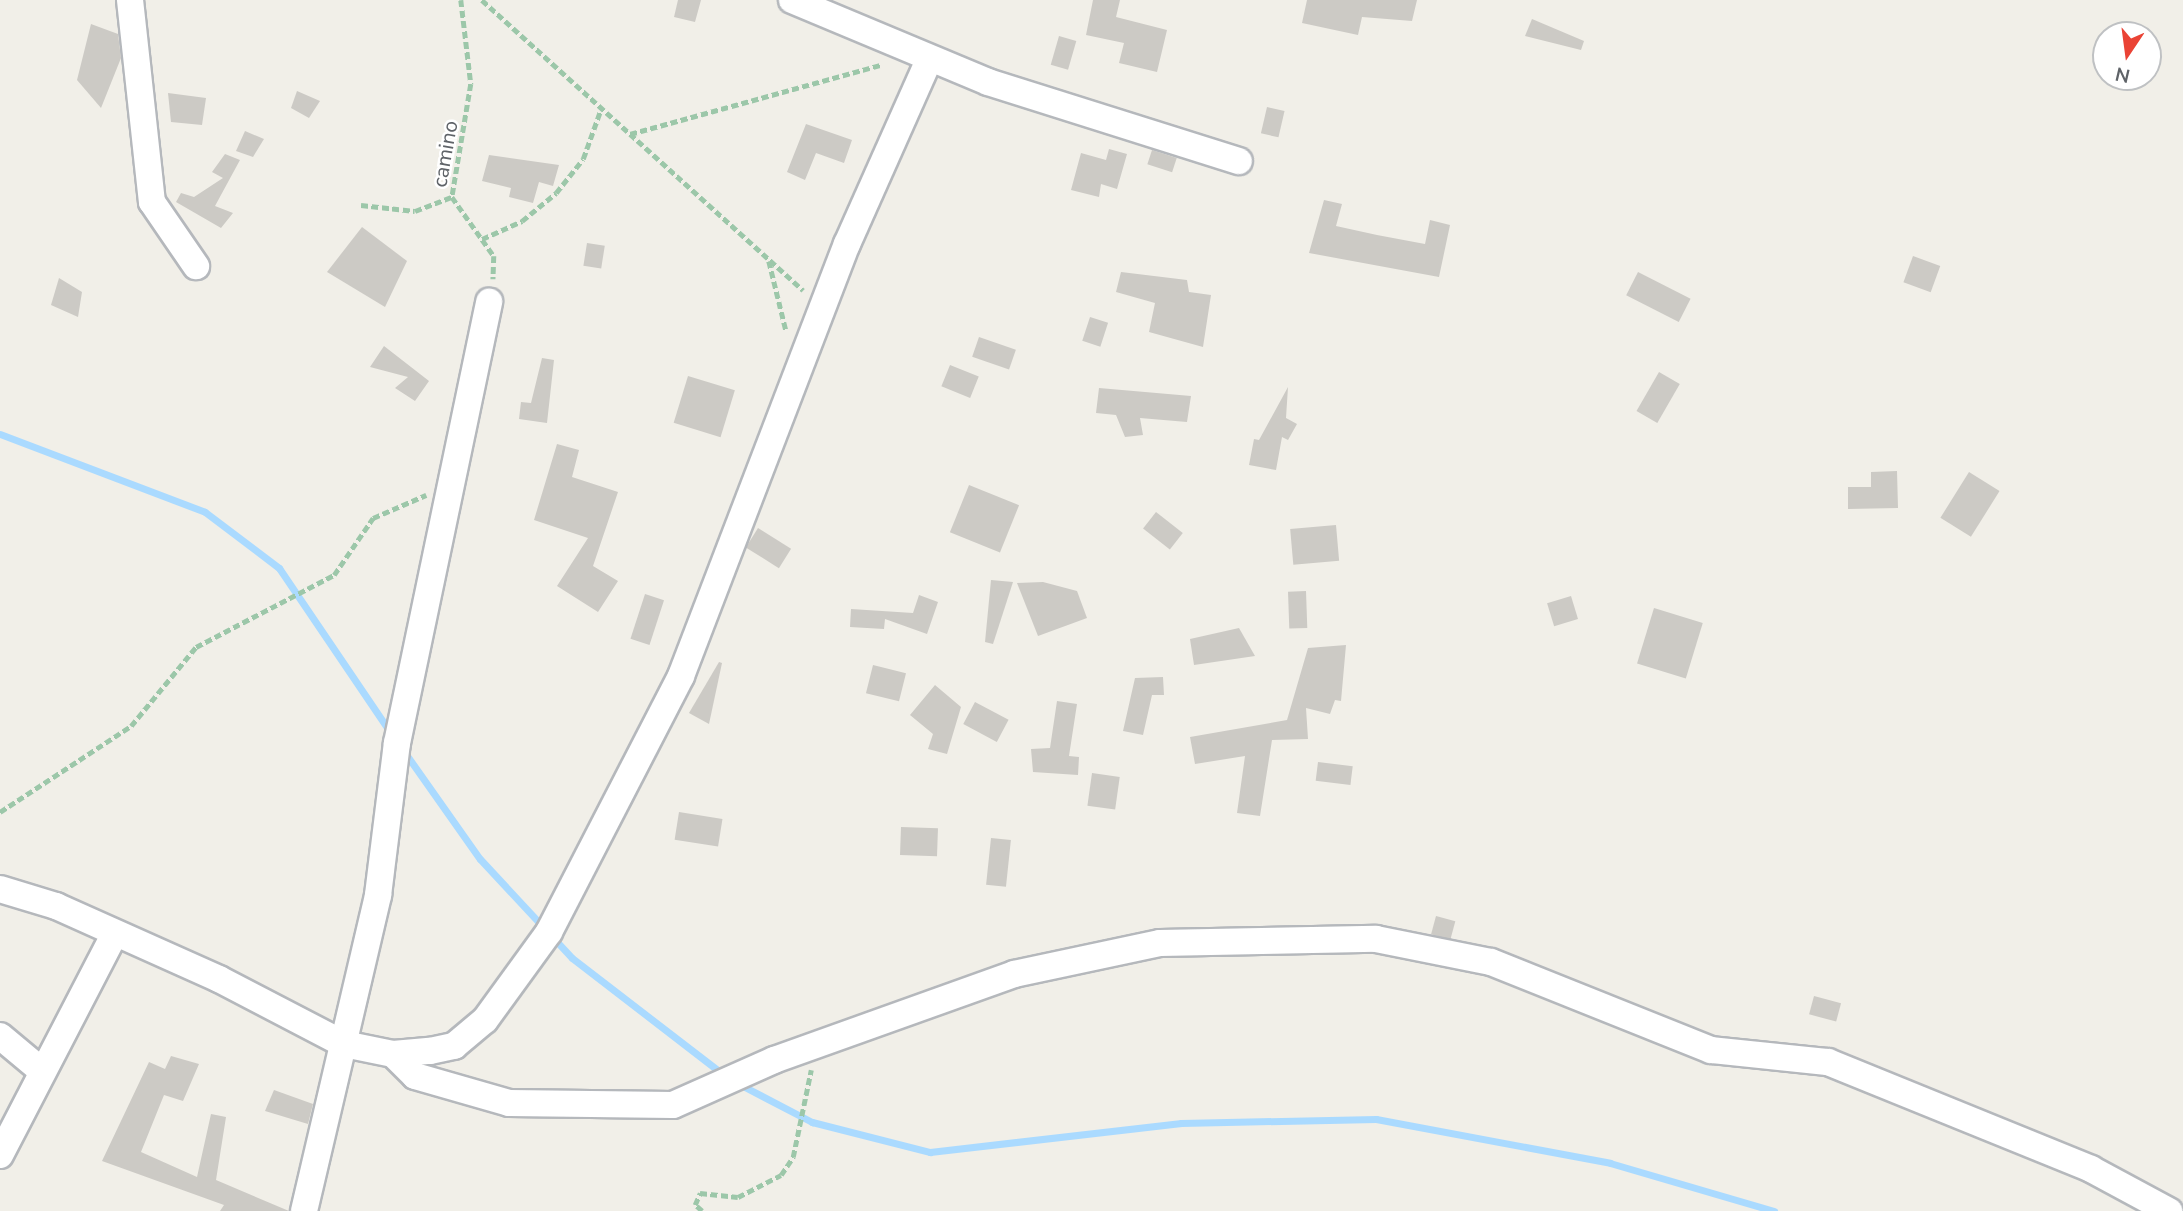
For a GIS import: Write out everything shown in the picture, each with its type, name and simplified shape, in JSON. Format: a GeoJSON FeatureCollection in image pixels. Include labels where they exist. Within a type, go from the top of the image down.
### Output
{"type":"FeatureCollection","features":[{"type":"Feature","properties":{"kind":"street"},"geometry":{"type":"LineString","coordinates":[[130,0],[152,202],[196,266]]}},
{"type":"Feature","properties":{"kind":"street"},"geometry":{"type":"LineString","coordinates":[[792,0],[923,58],[1240,160]]}},
{"type":"Feature","properties":{"kind":"street"},"geometry":{"type":"LineString","coordinates":[[0,889],[56,906],[114,935],[219,979],[344,1044],[393,1054],[454,1046],[485,1020],[549,932],[681,676],[923,58]]}},
{"type":"Feature","properties":{"kind":"street"},"geometry":{"type":"LineString","coordinates":[[304,1211],[378,895],[397,743],[453,486],[489,301]]}},
{"type":"Feature","properties":{"kind":"street"},"geometry":{"type":"LineString","coordinates":[[0,909],[56,906]]}},
{"type":"Feature","properties":{"kind":"street"},"geometry":{"type":"LineString","coordinates":[[0,1155],[114,935]]}},
{"type":"Feature","properties":{"kind":"street"},"geometry":{"type":"LineString","coordinates":[[393,1054],[415,1076],[509,1103],[673,1105],[817,1045],[1014,974],[1160,943],[1376,939],[1491,962],[1710,1050],[1828,1062],[2091,1169],[2169,1211]]}},
{"type":"Feature","properties":{"kind":"street"},"geometry":{"type":"LineString","coordinates":[[0,1036],[42,1071]]}},
{"type":"Feature","properties":{"kind":"path","name":"camino"},"geometry":{"type":"LineString","coordinates":[[461,0],[471,84],[452,197],[494,256],[489,301]]}},
{"type":"Feature","properties":{"kind":"path"},"geometry":{"type":"LineString","coordinates":[[482,0],[823,308]]}},
{"type":"Feature","properties":{"kind":"path"},"geometry":{"type":"LineString","coordinates":[[629,135],[923,58]]}},
{"type":"Feature","properties":{"kind":"path"},"geometry":{"type":"LineString","coordinates":[[482,239],[522,221],[556,193],[583,159],[601,109]]}},
{"type":"Feature","properties":{"kind":"path"},"geometry":{"type":"LineString","coordinates":[[361,205],[415,211],[452,197]]}},
{"type":"Feature","properties":{"kind":"path"},"geometry":{"type":"LineString","coordinates":[[768,258],[787,335]]}},
{"type":"Feature","properties":{"kind":"path"},"geometry":{"type":"LineString","coordinates":[[0,813],[131,726],[196,646],[334,575],[373,518],[453,486]]}},
{"type":"Feature","properties":{"kind":"path"},"geometry":{"type":"LineString","coordinates":[[702,1211],[695,1205],[700,1193],[748,1193],[781,1175],[793,1157],[817,1045]]}},
{"type":"Feature","properties":{"kind":"building"},"geometry":{"type":"Polygon","coordinates":[[[678,0],[701,0],[695,22],[674,17],[678,0]]]}},
{"type":"Feature","properties":{"kind":"building"},"geometry":{"type":"Polygon","coordinates":[[[1093,0],[1120,0],[1116,17],[1167,30],[1157,72],[1119,63],[1124,43],[1086,35],[1093,0]]]}},
{"type":"Feature","properties":{"kind":"building"},"geometry":{"type":"Polygon","coordinates":[[[1307,0],[1417,0],[1412,21],[1362,17],[1358,35],[1302,23],[1307,0]]]}},
{"type":"Feature","properties":{"kind":"building"},"geometry":{"type":"Polygon","coordinates":[[[1532,19],[1584,41],[1581,50],[1525,36],[1532,19]]]}},
{"type":"Feature","properties":{"kind":"building"},"geometry":{"type":"Polygon","coordinates":[[[91,24],[118,34],[121,58],[101,108],[77,80],[91,24]]]}},
{"type":"Feature","properties":{"kind":"building"},"geometry":{"type":"Polygon","coordinates":[[[1059,36],[1076,41],[1068,70],[1051,65],[1059,36]]]}},
{"type":"Feature","properties":{"kind":"building"},"geometry":{"type":"Polygon","coordinates":[[[297,91],[320,101],[309,118],[291,108],[297,91]]]}},
{"type":"Feature","properties":{"kind":"building"},"geometry":{"type":"Polygon","coordinates":[[[168,93],[206,98],[202,125],[171,122],[168,93]]]}},
{"type":"Feature","properties":{"kind":"building"},"geometry":{"type":"Polygon","coordinates":[[[1267,107],[1285,111],[1278,137],[1261,133],[1267,107]]]}},
{"type":"Feature","properties":{"kind":"building"},"geometry":{"type":"Polygon","coordinates":[[[806,124],[852,140],[844,163],[816,153],[805,180],[787,172],[806,124]]]}},
{"type":"Feature","properties":{"kind":"building"},"geometry":{"type":"Polygon","coordinates":[[[245,131],[264,139],[253,157],[236,151],[245,131]]]}},
{"type":"Feature","properties":{"kind":"building"},"geometry":{"type":"Polygon","coordinates":[[[1109,149],[1127,154],[1117,189],[1101,184],[1099,197],[1071,190],[1081,153],[1106,160],[1109,149]]]}},
{"type":"Feature","properties":{"kind":"building"},"geometry":{"type":"Polygon","coordinates":[[[1152,150],[1177,158],[1172,172],[1147,164],[1152,150]]]}},
{"type":"Feature","properties":{"kind":"building"},"geometry":{"type":"Polygon","coordinates":[[[225,154],[240,160],[215,206],[233,213],[221,228],[176,202],[181,193],[194,197],[223,178],[212,172],[225,154]]]}},
{"type":"Feature","properties":{"kind":"building"},"geometry":{"type":"Polygon","coordinates":[[[489,155],[559,165],[553,186],[539,182],[533,203],[509,197],[511,188],[482,181],[489,155]]]}},
{"type":"Feature","properties":{"kind":"building"},"geometry":{"type":"Polygon","coordinates":[[[1324,200],[1342,204],[1336,226],[1377,235],[1425,244],[1430,220],[1450,225],[1439,277],[1309,253],[1324,200]]]}},
{"type":"Feature","properties":{"kind":"building"},"geometry":{"type":"Polygon","coordinates":[[[362,227],[407,261],[385,307],[327,272],[362,227]]]}},
{"type":"Feature","properties":{"kind":"building"},"geometry":{"type":"Polygon","coordinates":[[[587,243],[605,246],[601,269],[583,266],[587,243]]]}},
{"type":"Feature","properties":{"kind":"building"},"geometry":{"type":"Polygon","coordinates":[[[1913,256],[1940,266],[1931,292],[1903,282],[1913,256]]]}},
{"type":"Feature","properties":{"kind":"building"},"geometry":{"type":"Polygon","coordinates":[[[1121,272],[1187,280],[1189,292],[1211,295],[1203,347],[1149,332],[1155,303],[1116,292],[1121,272]]]}},
{"type":"Feature","properties":{"kind":"building"},"geometry":{"type":"Polygon","coordinates":[[[1638,272],[1691,299],[1679,322],[1626,295],[1638,272]]]}},
{"type":"Feature","properties":{"kind":"building"},"geometry":{"type":"Polygon","coordinates":[[[59,278],[82,292],[78,317],[51,305],[59,278]]]}},
{"type":"Feature","properties":{"kind":"building"},"geometry":{"type":"Polygon","coordinates":[[[1090,317],[1108,323],[1100,347],[1082,341],[1090,317]]]}},
{"type":"Feature","properties":{"kind":"building"},"geometry":{"type":"Polygon","coordinates":[[[979,337],[1016,350],[1009,370],[972,357],[979,337]]]}},
{"type":"Feature","properties":{"kind":"building"},"geometry":{"type":"Polygon","coordinates":[[[384,346],[429,381],[415,401],[395,388],[408,377],[370,367],[384,346]]]}},
{"type":"Feature","properties":{"kind":"building"},"geometry":{"type":"Polygon","coordinates":[[[542,358],[554,360],[547,423],[519,419],[521,402],[531,403],[542,358]]]}},
{"type":"Feature","properties":{"kind":"building"},"geometry":{"type":"Polygon","coordinates":[[[950,365],[979,377],[970,398],[941,386],[950,365]]]}},
{"type":"Feature","properties":{"kind":"building"},"geometry":{"type":"Polygon","coordinates":[[[1659,372],[1680,384],[1657,423],[1636,411],[1659,372]]]}},
{"type":"Feature","properties":{"kind":"building"},"geometry":{"type":"Polygon","coordinates":[[[688,376],[735,390],[721,437],[674,423],[688,376]]]}},
{"type":"Feature","properties":{"kind":"building"},"geometry":{"type":"Polygon","coordinates":[[[1288,387],[1286,418],[1297,424],[1288,440],[1282,437],[1276,470],[1249,465],[1254,439],[1259,440],[1288,387]]]}},
{"type":"Feature","properties":{"kind":"building"},"geometry":{"type":"Polygon","coordinates":[[[1099,388],[1191,396],[1187,422],[1140,418],[1143,435],[1125,437],[1116,415],[1096,413],[1099,388]]]}},
{"type":"Feature","properties":{"kind":"building"},"geometry":{"type":"Polygon","coordinates":[[[557,444],[579,450],[572,477],[618,492],[593,566],[618,581],[598,612],[557,586],[588,538],[534,520],[557,444]]]}},
{"type":"Feature","properties":{"kind":"building"},"geometry":{"type":"Polygon","coordinates":[[[1897,471],[1898,508],[1848,509],[1848,487],[1871,487],[1871,472],[1897,471]]]}},
{"type":"Feature","properties":{"kind":"building"},"geometry":{"type":"Polygon","coordinates":[[[1969,472],[2000,491],[1971,537],[1940,518],[1969,472]]]}},
{"type":"Feature","properties":{"kind":"building"},"geometry":{"type":"Polygon","coordinates":[[[969,485],[1019,505],[1000,553],[950,532],[969,485]]]}},
{"type":"Feature","properties":{"kind":"building"},"geometry":{"type":"Polygon","coordinates":[[[1156,512],[1183,533],[1170,549],[1143,529],[1156,512]]]}},
{"type":"Feature","properties":{"kind":"building"},"geometry":{"type":"Polygon","coordinates":[[[1336,525],[1339,561],[1293,565],[1290,529],[1336,525]]]}},
{"type":"Feature","properties":{"kind":"building"},"geometry":{"type":"Polygon","coordinates":[[[758,528],[791,549],[779,568],[746,548],[758,528]]]}},
{"type":"Feature","properties":{"kind":"building"},"geometry":{"type":"Polygon","coordinates":[[[991,580],[1013,582],[993,644],[985,642],[991,580]]]}},
{"type":"Feature","properties":{"kind":"building"},"geometry":{"type":"Polygon","coordinates":[[[1043,582],[1077,591],[1087,618],[1038,636],[1017,583],[1043,582]]]}},
{"type":"Feature","properties":{"kind":"building"},"geometry":{"type":"Polygon","coordinates":[[[1306,591],[1307,628],[1289,629],[1288,592],[1306,591]]]}},
{"type":"Feature","properties":{"kind":"building"},"geometry":{"type":"Polygon","coordinates":[[[645,594],[664,600],[649,645],[630,639],[645,594]]]}},
{"type":"Feature","properties":{"kind":"building"},"geometry":{"type":"Polygon","coordinates":[[[919,595],[938,602],[927,634],[885,619],[884,629],[850,627],[851,609],[913,613],[919,595]]]}},
{"type":"Feature","properties":{"kind":"building"},"geometry":{"type":"Polygon","coordinates":[[[1571,596],[1578,619],[1554,626],[1547,603],[1571,596]]]}},
{"type":"Feature","properties":{"kind":"building"},"geometry":{"type":"Polygon","coordinates":[[[1654,608],[1703,623],[1686,678],[1637,663],[1654,608]]]}},
{"type":"Feature","properties":{"kind":"building"},"geometry":{"type":"Polygon","coordinates":[[[1239,628],[1255,656],[1194,665],[1190,639],[1239,628]]]}},
{"type":"Feature","properties":{"kind":"building"},"geometry":{"type":"Polygon","coordinates":[[[1346,645],[1341,701],[1335,700],[1330,714],[1306,708],[1308,739],[1272,740],[1260,816],[1237,813],[1245,756],[1195,764],[1190,737],[1287,720],[1308,648],[1346,645]]]}},
{"type":"Feature","properties":{"kind":"building"},"geometry":{"type":"Polygon","coordinates":[[[719,662],[722,663],[709,724],[689,713],[719,662]]]}},
{"type":"Feature","properties":{"kind":"building"},"geometry":{"type":"Polygon","coordinates":[[[873,665],[906,673],[899,701],[866,693],[873,665]]]}},
{"type":"Feature","properties":{"kind":"building"},"geometry":{"type":"Polygon","coordinates":[[[1163,677],[1164,695],[1152,695],[1143,735],[1123,731],[1135,678],[1163,677]]]}},
{"type":"Feature","properties":{"kind":"building"},"geometry":{"type":"Polygon","coordinates":[[[935,685],[961,707],[947,754],[928,749],[933,734],[910,715],[935,685]]]}},
{"type":"Feature","properties":{"kind":"building"},"geometry":{"type":"Polygon","coordinates":[[[1057,701],[1077,704],[1069,756],[1079,757],[1078,775],[1033,772],[1031,749],[1050,748],[1057,701]]]}},
{"type":"Feature","properties":{"kind":"building"},"geometry":{"type":"Polygon","coordinates":[[[975,702],[1009,720],[997,742],[963,724],[975,702]]]}},
{"type":"Feature","properties":{"kind":"building"},"geometry":{"type":"Polygon","coordinates":[[[1318,762],[1353,766],[1350,785],[1316,781],[1318,762]]]}},
{"type":"Feature","properties":{"kind":"building"},"geometry":{"type":"Polygon","coordinates":[[[1092,773],[1120,777],[1115,810],[1087,806],[1092,773]]]}},
{"type":"Feature","properties":{"kind":"building"},"geometry":{"type":"Polygon","coordinates":[[[679,812],[722,819],[718,847],[675,840],[679,812]]]}},
{"type":"Feature","properties":{"kind":"building"},"geometry":{"type":"Polygon","coordinates":[[[901,827],[938,828],[937,856],[900,855],[901,827]]]}},
{"type":"Feature","properties":{"kind":"building"},"geometry":{"type":"Polygon","coordinates":[[[991,838],[1011,840],[1006,887],[986,885],[991,838]]]}},
{"type":"Feature","properties":{"kind":"building"},"geometry":{"type":"Polygon","coordinates":[[[1436,916],[1455,921],[1450,940],[1431,934],[1436,916]]]}},
{"type":"Feature","properties":{"kind":"building"},"geometry":{"type":"Polygon","coordinates":[[[1814,996],[1841,1003],[1836,1022],[1809,1014],[1814,996]]]}},
{"type":"Feature","properties":{"kind":"building"},"geometry":{"type":"Polygon","coordinates":[[[171,1056],[199,1064],[183,1101],[164,1095],[141,1152],[197,1177],[211,1114],[226,1117],[216,1180],[289,1211],[220,1211],[224,1205],[102,1161],[149,1062],[165,1069],[171,1056]]]}},
{"type":"Feature","properties":{"kind":"building"},"geometry":{"type":"Polygon","coordinates":[[[274,1090],[313,1104],[308,1124],[265,1111],[274,1090]]]}},
{"type":"Feature","properties":{"kind":"waterway"},"geometry":{"type":"LineString","coordinates":[[0,434],[205,512],[279,568],[392,735]]}},
{"type":"Feature","properties":{"kind":"waterway"},"geometry":{"type":"LineString","coordinates":[[403,750],[480,859],[572,958],[724,1075]]}},
{"type":"Feature","properties":{"kind":"waterway"},"geometry":{"type":"LineString","coordinates":[[737,1083],[812,1122],[930,1152],[1181,1123],[1376,1119],[1610,1163],[1774,1211]]}}]}
